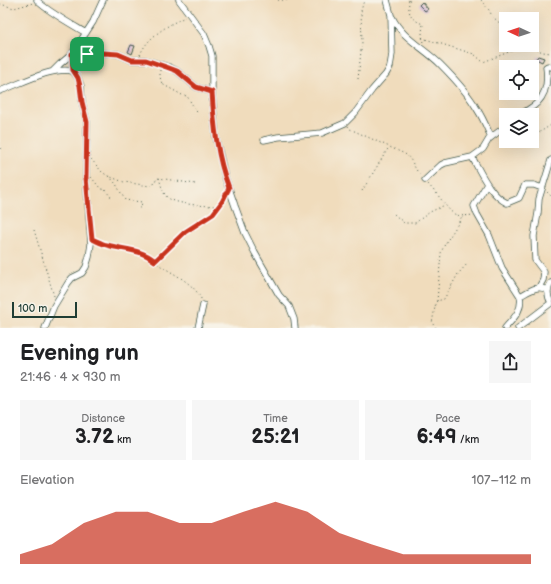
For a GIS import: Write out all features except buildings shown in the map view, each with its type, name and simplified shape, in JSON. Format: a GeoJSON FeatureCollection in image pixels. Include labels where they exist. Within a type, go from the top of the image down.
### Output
{"type":"FeatureCollection","features":[{"type":"Feature","properties":{"kind":"street"},"geometry":{"type":"LineString","coordinates":[[53,71],[72,54],[98,13],[103,0]]}},
{"type":"Feature","properties":{"kind":"street"},"geometry":{"type":"LineString","coordinates":[[179,0],[204,34],[212,56],[212,92],[216,138],[219,155],[229,188],[245,233],[279,295],[289,306],[294,319],[295,328]]}},
{"type":"Feature","properties":{"kind":"street"},"geometry":{"type":"LineString","coordinates":[[264,140],[278,137],[322,133],[345,123],[355,113],[388,71],[392,54],[391,15],[388,0]]}},
{"type":"Feature","properties":{"kind":"street"},"geometry":{"type":"LineString","coordinates":[[38,1],[86,33]]}},
{"type":"Feature","properties":{"kind":"street"},"geometry":{"type":"LineString","coordinates":[[391,15],[395,24],[404,34],[439,63],[456,81],[477,108],[492,137]]}},
{"type":"Feature","properties":{"kind":"street"},"geometry":{"type":"LineString","coordinates":[[72,54],[111,53],[118,54],[132,60],[146,60],[177,71],[196,87],[212,92]]}},
{"type":"Feature","properties":{"kind":"street"},"geometry":{"type":"LineString","coordinates":[[45,328],[56,302],[70,281],[82,273],[86,267],[92,239],[86,185],[86,116],[79,82],[73,71],[72,54]]}},
{"type":"Feature","properties":{"kind":"street"},"geometry":{"type":"LineString","coordinates":[[530,108],[539,101],[545,90],[548,83],[546,67],[551,67]]}},
{"type":"Feature","properties":{"kind":"street"},"geometry":{"type":"LineString","coordinates":[[0,91],[53,71],[73,71]]}},
{"type":"Feature","properties":{"kind":"street"},"geometry":{"type":"LineString","coordinates":[[425,180],[445,163],[472,157],[484,148],[492,137],[499,132]]}},
{"type":"Feature","properties":{"kind":"street"},"geometry":{"type":"LineString","coordinates":[[472,157],[487,184],[503,202],[507,203],[519,198],[525,185],[534,185],[542,188]]}},
{"type":"Feature","properties":{"kind":"street"},"geometry":{"type":"LineString","coordinates":[[520,296],[539,287],[544,280],[544,272],[535,260],[534,236],[539,199],[551,160]]}},
{"type":"Feature","properties":{"kind":"street"},"geometry":{"type":"LineString","coordinates":[[487,184],[474,206],[477,214],[490,235],[502,268],[520,296],[520,307],[518,313],[505,328]]}},
{"type":"Feature","properties":{"kind":"street"},"geometry":{"type":"LineString","coordinates":[[518,328],[551,303],[548,289],[551,283]]}},
{"type":"Feature","properties":{"kind":"street"},"geometry":{"type":"LineString","coordinates":[[539,287],[546,290],[548,289]]}},
{"type":"Feature","properties":{"kind":"street"},"geometry":{"type":"LineString","coordinates":[[198,328],[203,305]]}},
{"type":"Feature","properties":{"kind":"path"},"geometry":{"type":"LineString","coordinates":[[278,0],[288,0]]}},
{"type":"Feature","properties":{"kind":"path"},"geometry":{"type":"LineString","coordinates":[[358,80],[362,42],[360,11],[364,0]]}},
{"type":"Feature","properties":{"kind":"path"},"geometry":{"type":"LineString","coordinates":[[409,0],[409,10],[412,17],[417,22],[423,24],[422,38],[426,52]]}},
{"type":"Feature","properties":{"kind":"path"},"geometry":{"type":"LineString","coordinates":[[481,0],[492,16],[499,22]]}},
{"type":"Feature","properties":{"kind":"path"},"geometry":{"type":"LineString","coordinates":[[0,4],[14,8],[38,1]]}},
{"type":"Feature","properties":{"kind":"path"},"geometry":{"type":"LineString","coordinates":[[139,60],[142,49],[152,38],[172,24],[189,15]]}},
{"type":"Feature","properties":{"kind":"path"},"geometry":{"type":"LineString","coordinates":[[422,38],[474,54],[483,62],[509,52]]}},
{"type":"Feature","properties":{"kind":"path"},"geometry":{"type":"LineString","coordinates":[[539,50],[551,53]]}},
{"type":"Feature","properties":{"kind":"path"},"geometry":{"type":"LineString","coordinates":[[160,65],[162,84],[182,95],[187,96],[198,114]]}},
{"type":"Feature","properties":{"kind":"path"},"geometry":{"type":"LineString","coordinates":[[345,123],[350,129],[407,155],[418,172],[446,205],[448,210],[454,214],[463,216],[477,214]]}},
{"type":"Feature","properties":{"kind":"path"},"geometry":{"type":"LineString","coordinates":[[539,133],[551,125]]}},
{"type":"Feature","properties":{"kind":"path"},"geometry":{"type":"LineString","coordinates":[[362,191],[390,146]]}},
{"type":"Feature","properties":{"kind":"path"},"geometry":{"type":"LineString","coordinates":[[86,151],[102,172],[116,184],[125,200],[142,202],[141,207],[138,210]]}},
{"type":"Feature","properties":{"kind":"path"},"geometry":{"type":"LineString","coordinates":[[86,170],[100,188],[106,191],[111,197]]}},
{"type":"Feature","properties":{"kind":"path"},"geometry":{"type":"LineString","coordinates":[[108,176],[124,182],[148,186],[152,185],[156,178],[195,184]]}},
{"type":"Feature","properties":{"kind":"path"},"geometry":{"type":"LineString","coordinates":[[159,178],[162,189],[169,200],[193,205],[219,206]]}},
{"type":"Feature","properties":{"kind":"path"},"geometry":{"type":"LineString","coordinates":[[155,261],[185,232],[213,214],[229,188]]}},
{"type":"Feature","properties":{"kind":"path"},"geometry":{"type":"LineString","coordinates":[[394,214],[404,223],[415,223],[430,212],[446,205]]}},
{"type":"Feature","properties":{"kind":"path"},"geometry":{"type":"LineString","coordinates":[[436,328],[432,323],[441,253],[463,216]]}},
{"type":"Feature","properties":{"kind":"path"},"geometry":{"type":"LineString","coordinates":[[34,230],[53,291],[55,304],[56,302]]}},
{"type":"Feature","properties":{"kind":"path"},"geometry":{"type":"LineString","coordinates":[[92,239],[106,245],[127,248],[146,254],[184,280],[200,295],[203,305]]}},
{"type":"Feature","properties":{"kind":"path"},"geometry":{"type":"LineString","coordinates":[[436,301],[444,299],[458,274],[468,263]]}},
{"type":"Feature","properties":{"kind":"route"},"geometry":{"type":"LineString","coordinates":[[72,54],[87,54],[118,54],[132,60],[146,60],[177,71],[196,87],[212,92],[219,155],[229,188],[222,202],[213,214],[185,232],[155,261],[146,254],[127,248],[106,245],[92,239],[86,185],[87,122],[80,86],[78,78],[73,71],[72,60],[72,54]]}}]}
